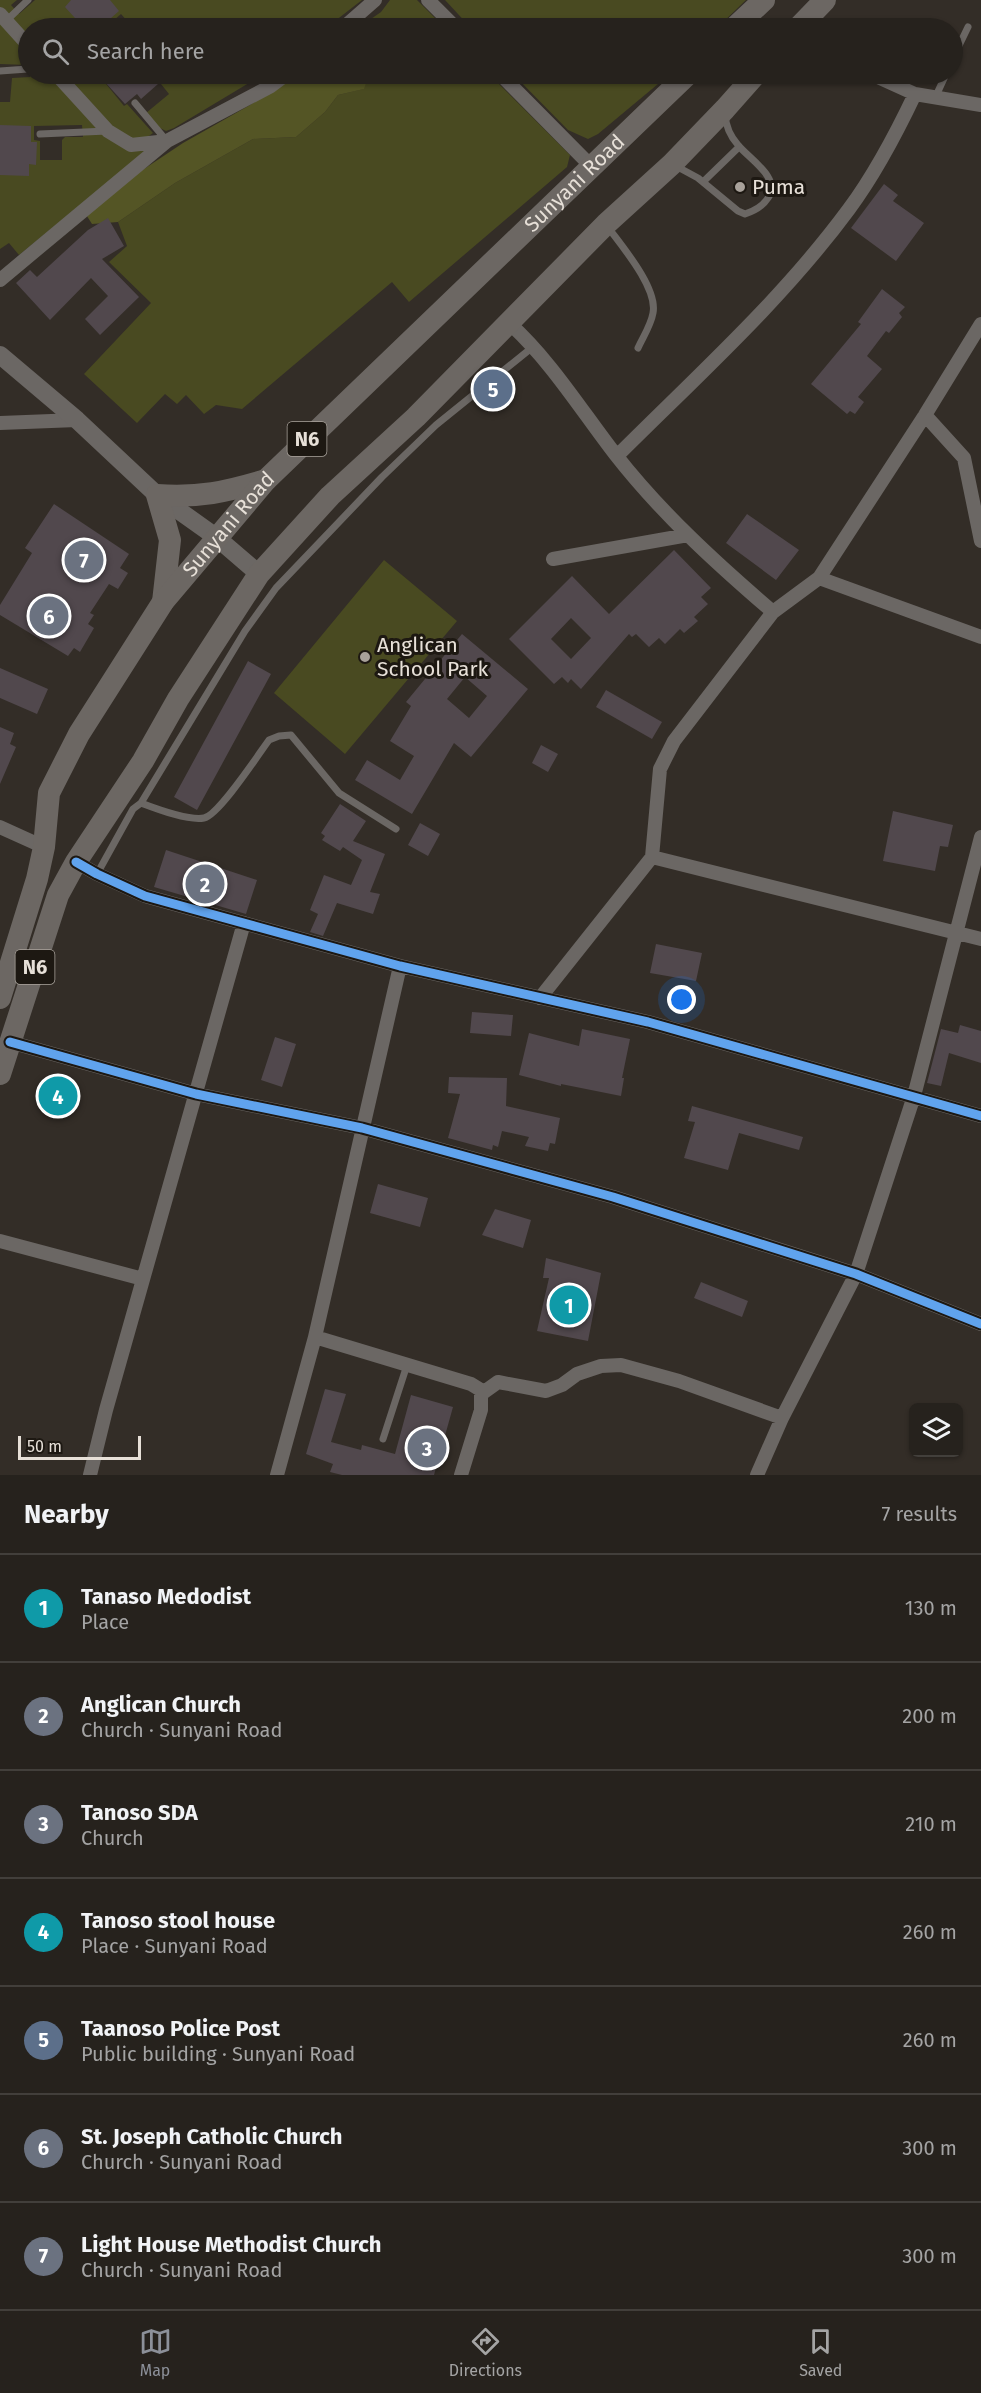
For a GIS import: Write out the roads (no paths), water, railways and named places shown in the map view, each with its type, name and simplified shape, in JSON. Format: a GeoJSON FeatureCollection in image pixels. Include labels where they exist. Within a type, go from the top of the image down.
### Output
{"type":"FeatureCollection","features":[{"type":"Feature","properties":{"kind":"main road"},"geometry":{"type":"LineString","coordinates":[[745,18],[764,0]]}},
{"type":"Feature","properties":{"kind":"main road"},"geometry":{"type":"LineString","coordinates":[[810,18],[825,0]]}},
{"type":"Feature","properties":{"kind":"main road","name":"Sunyani Road"},"geometry":{"type":"LineString","coordinates":[[0,998],[37,879],[44,847],[49,793],[79,734],[163,602],[266,480],[677,84]]}},
{"type":"Feature","properties":{"kind":"main road","name":"N6"},"geometry":{"type":"LineString","coordinates":[[0,1074],[58,895],[76,862],[143,761],[178,699],[259,574],[330,496],[416,417],[606,224],[672,164],[747,84]]}},
{"type":"Feature","properties":{"kind":"main road"},"geometry":{"type":"LineString","coordinates":[[163,602],[170,540],[157,495],[179,497],[214,495],[266,480]]}},
{"type":"Feature","properties":{"kind":"street"},"geometry":{"type":"LineString","coordinates":[[354,18],[375,0]]}},
{"type":"Feature","properties":{"kind":"street"},"geometry":{"type":"LineString","coordinates":[[428,0],[446,18]]}},
{"type":"Feature","properties":{"kind":"street"},"geometry":{"type":"LineString","coordinates":[[3,18],[18,34]]}},
{"type":"Feature","properties":{"kind":"street"},"geometry":{"type":"LineString","coordinates":[[70,84],[108,130],[131,145],[166,141]]}},
{"type":"Feature","properties":{"kind":"street"},"geometry":{"type":"LineString","coordinates":[[0,280],[166,141],[274,84]]}},
{"type":"Feature","properties":{"kind":"street"},"geometry":{"type":"LineString","coordinates":[[510,84],[591,166]]}},
{"type":"Feature","properties":{"kind":"street"},"geometry":{"type":"LineString","coordinates":[[893,84],[915,94],[981,105]]}},
{"type":"Feature","properties":{"kind":"street"},"geometry":{"type":"LineString","coordinates":[[617,456],[761,312],[802,267],[849,209],[893,141],[915,94]]}},
{"type":"Feature","properties":{"kind":"street"},"geometry":{"type":"LineString","coordinates":[[509,323],[534,346],[617,456],[688,535],[721,568],[773,612]]}},
{"type":"Feature","properties":{"kind":"street"},"geometry":{"type":"LineString","coordinates":[[540,998],[652,857],[660,769],[674,741],[773,612],[819,578],[981,324]]}},
{"type":"Feature","properties":{"kind":"street"},"geometry":{"type":"LineString","coordinates":[[0,355],[77,420],[157,495],[216,537],[259,574]]}},
{"type":"Feature","properties":{"kind":"street"},"geometry":{"type":"LineString","coordinates":[[925,415],[964,458],[981,540]]}},
{"type":"Feature","properties":{"kind":"street"},"geometry":{"type":"LineString","coordinates":[[0,423],[77,420]]}},
{"type":"Feature","properties":{"kind":"street"},"geometry":{"type":"LineString","coordinates":[[553,559],[688,535]]}},
{"type":"Feature","properties":{"kind":"street"},"geometry":{"type":"LineString","coordinates":[[819,578],[981,637]]}},
{"type":"Feature","properties":{"kind":"street"},"geometry":{"type":"LineString","coordinates":[[0,826],[44,847]]}},
{"type":"Feature","properties":{"kind":"street"},"geometry":{"type":"LineString","coordinates":[[757,1475],[782,1418],[856,1274],[914,1096],[981,837]]}},
{"type":"Feature","properties":{"kind":"street"},"geometry":{"type":"LineString","coordinates":[[652,857],[981,939]]}},
{"type":"Feature","properties":{"kind":"street"},"geometry":{"type":"LineString","coordinates":[[76,862],[145,896],[400,966],[648,1022],[981,1116]]}},
{"type":"Feature","properties":{"kind":"street"},"geometry":{"type":"LineString","coordinates":[[90,1475],[106,1410],[244,923]]}},
{"type":"Feature","properties":{"kind":"street"},"geometry":{"type":"LineString","coordinates":[[277,1475],[315,1337],[400,966]]}},
{"type":"Feature","properties":{"kind":"street"},"geometry":{"type":"LineString","coordinates":[[10,1042],[196,1094],[362,1128],[613,1197],[856,1274],[981,1324]]}},
{"type":"Feature","properties":{"kind":"street"},"geometry":{"type":"LineString","coordinates":[[0,1241],[143,1279]]}},
{"type":"Feature","properties":{"kind":"street"},"geometry":{"type":"LineString","coordinates":[[315,1337],[471,1384],[484,1392]]}},
{"type":"Feature","properties":{"kind":"street"},"geometry":{"type":"LineString","coordinates":[[461,1475],[481,1410],[481,1395],[498,1382],[546,1391],[562,1385],[577,1374],[601,1366],[621,1365],[680,1381],[782,1418]]}},
{"type":"Feature","properties":{"kind":"lane"},"geometry":{"type":"LineString","coordinates":[[3,18],[28,0]]}},
{"type":"Feature","properties":{"kind":"lane"},"geometry":{"type":"LineString","coordinates":[[963,37],[968,27]]}},
{"type":"Feature","properties":{"kind":"lane"},"geometry":{"type":"LineString","coordinates":[[0,71],[18,70]]}},
{"type":"Feature","properties":{"kind":"lane"},"geometry":{"type":"LineString","coordinates":[[935,98],[941,84]]}},
{"type":"Feature","properties":{"kind":"lane"},"geometry":{"type":"LineString","coordinates":[[135,103],[166,141]]}},
{"type":"Feature","properties":{"kind":"lane"},"geometry":{"type":"LineString","coordinates":[[672,164],[703,182],[738,211],[745,214],[765,203],[772,193],[772,184],[764,172],[739,147],[726,126],[725,110]]}},
{"type":"Feature","properties":{"kind":"lane"},"geometry":{"type":"LineString","coordinates":[[40,134],[108,130]]}},
{"type":"Feature","properties":{"kind":"lane"},"geometry":{"type":"LineString","coordinates":[[703,182],[739,147]]}},
{"type":"Feature","properties":{"kind":"lane"},"geometry":{"type":"LineString","coordinates":[[606,224],[638,267],[647,284],[654,312],[638,348]]}},
{"type":"Feature","properties":{"kind":"lane"},"geometry":{"type":"LineString","coordinates":[[97,874],[133,808],[141,803],[233,650],[276,588],[382,477],[436,425],[534,346]]}},
{"type":"Feature","properties":{"kind":"lane"},"geometry":{"type":"LineString","coordinates":[[141,803],[193,819],[207,817],[222,803],[269,740],[291,735],[339,793],[396,829]]}},
{"type":"Feature","properties":{"kind":"lane"},"geometry":{"type":"LineString","coordinates":[[383,1439],[407,1365]]}},
{"type":"Feature","properties":{"kind":"place","name":"Puma"},"geometry":{"type":"Point","coordinates":[740,187]}},
{"type":"Feature","properties":{"kind":"place","name":"Taanoso Police Post"},"geometry":{"type":"Point","coordinates":[493,389]}},
{"type":"Feature","properties":{"kind":"place","name":"Light House Methodist Church"},"geometry":{"type":"Point","coordinates":[84,560]}},
{"type":"Feature","properties":{"kind":"place","name":"St. Joseph Catholic Church"},"geometry":{"type":"Point","coordinates":[49,616]}},
{"type":"Feature","properties":{"kind":"place","name":"Anglican School Park"},"geometry":{"type":"Point","coordinates":[365,657]}},
{"type":"Feature","properties":{"kind":"place","name":"Anglican Church"},"geometry":{"type":"Point","coordinates":[205,884]}},
{"type":"Feature","properties":{"kind":"place","name":"Tanoso stool house"},"geometry":{"type":"Point","coordinates":[58,1096]}},
{"type":"Feature","properties":{"kind":"place","name":"Tanaso Medodist"},"geometry":{"type":"Point","coordinates":[569,1305]}},
{"type":"Feature","properties":{"kind":"place","name":"Tanoso SDA"},"geometry":{"type":"Point","coordinates":[427,1448]}}]}
